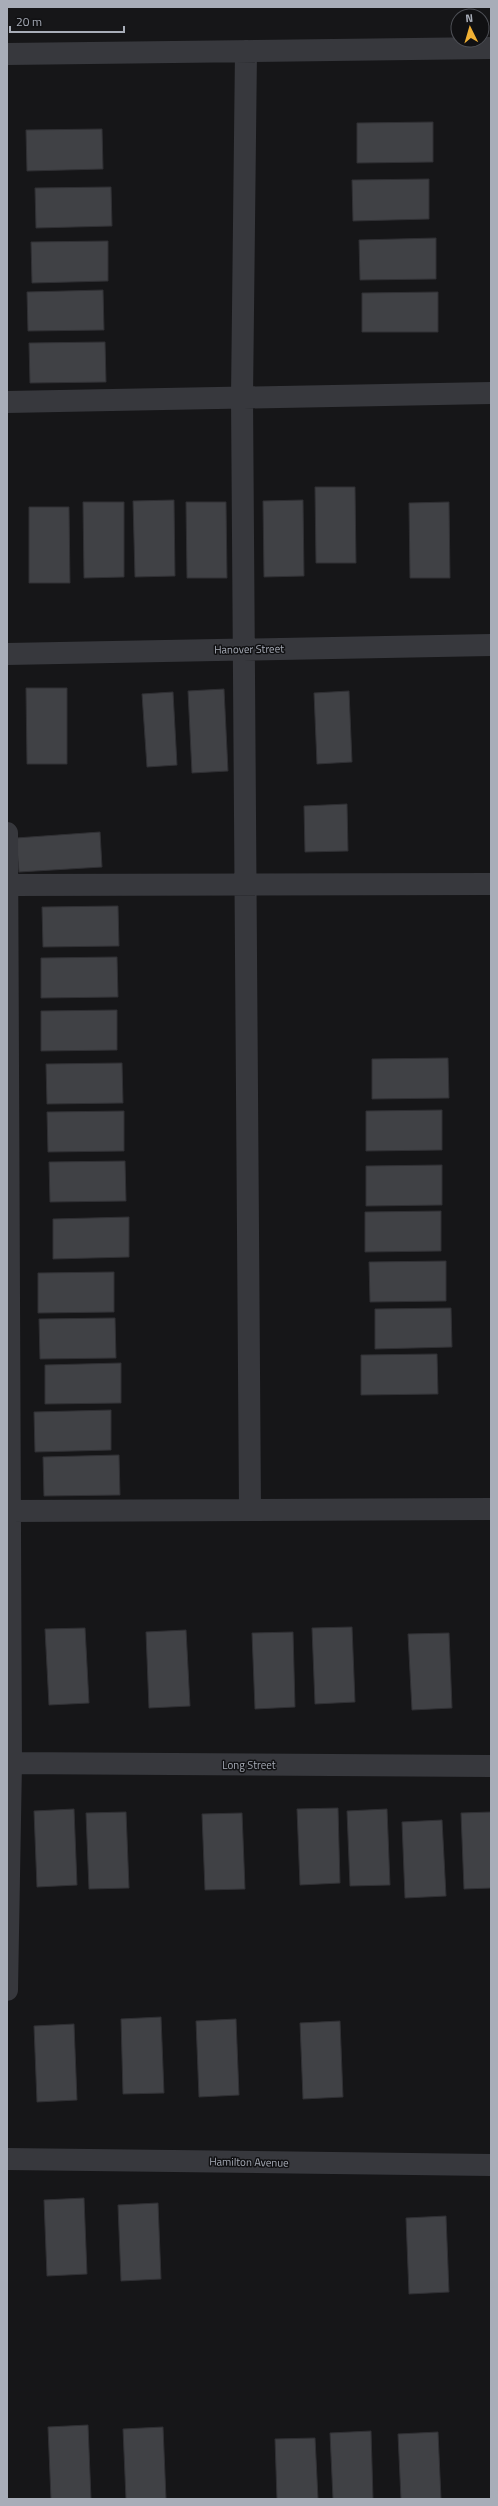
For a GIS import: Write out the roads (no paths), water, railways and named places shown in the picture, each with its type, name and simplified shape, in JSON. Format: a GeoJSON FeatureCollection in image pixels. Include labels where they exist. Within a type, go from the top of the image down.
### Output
{"type":"FeatureCollection","features":[{"type":"Feature","properties":{"kind":"street"},"geometry":{"type":"LineString","coordinates":[[7,54],[491,48]]}},
{"type":"Feature","properties":{"kind":"street"},"geometry":{"type":"LineString","coordinates":[[246,51],[242,397],[250,1510]]}},
{"type":"Feature","properties":{"kind":"street"},"geometry":{"type":"LineString","coordinates":[[7,402],[491,393]]}},
{"type":"Feature","properties":{"kind":"street","name":"Hanover Street"},"geometry":{"type":"LineString","coordinates":[[7,654],[491,645]]}},
{"type":"Feature","properties":{"kind":"street"},"geometry":{"type":"LineString","coordinates":[[7,833],[9,1511],[7,1990]]}},
{"type":"Feature","properties":{"kind":"street"},"geometry":{"type":"LineString","coordinates":[[7,885],[491,884]]}},
{"type":"Feature","properties":{"kind":"street"},"geometry":{"type":"LineString","coordinates":[[9,1511],[491,1509]]}},
{"type":"Feature","properties":{"kind":"street","name":"Long Street"},"geometry":{"type":"LineString","coordinates":[[9,1763],[491,1766]]}},
{"type":"Feature","properties":{"kind":"street","name":"Hamilton Avenue"},"geometry":{"type":"LineString","coordinates":[[7,2159],[491,2164]]}}]}
